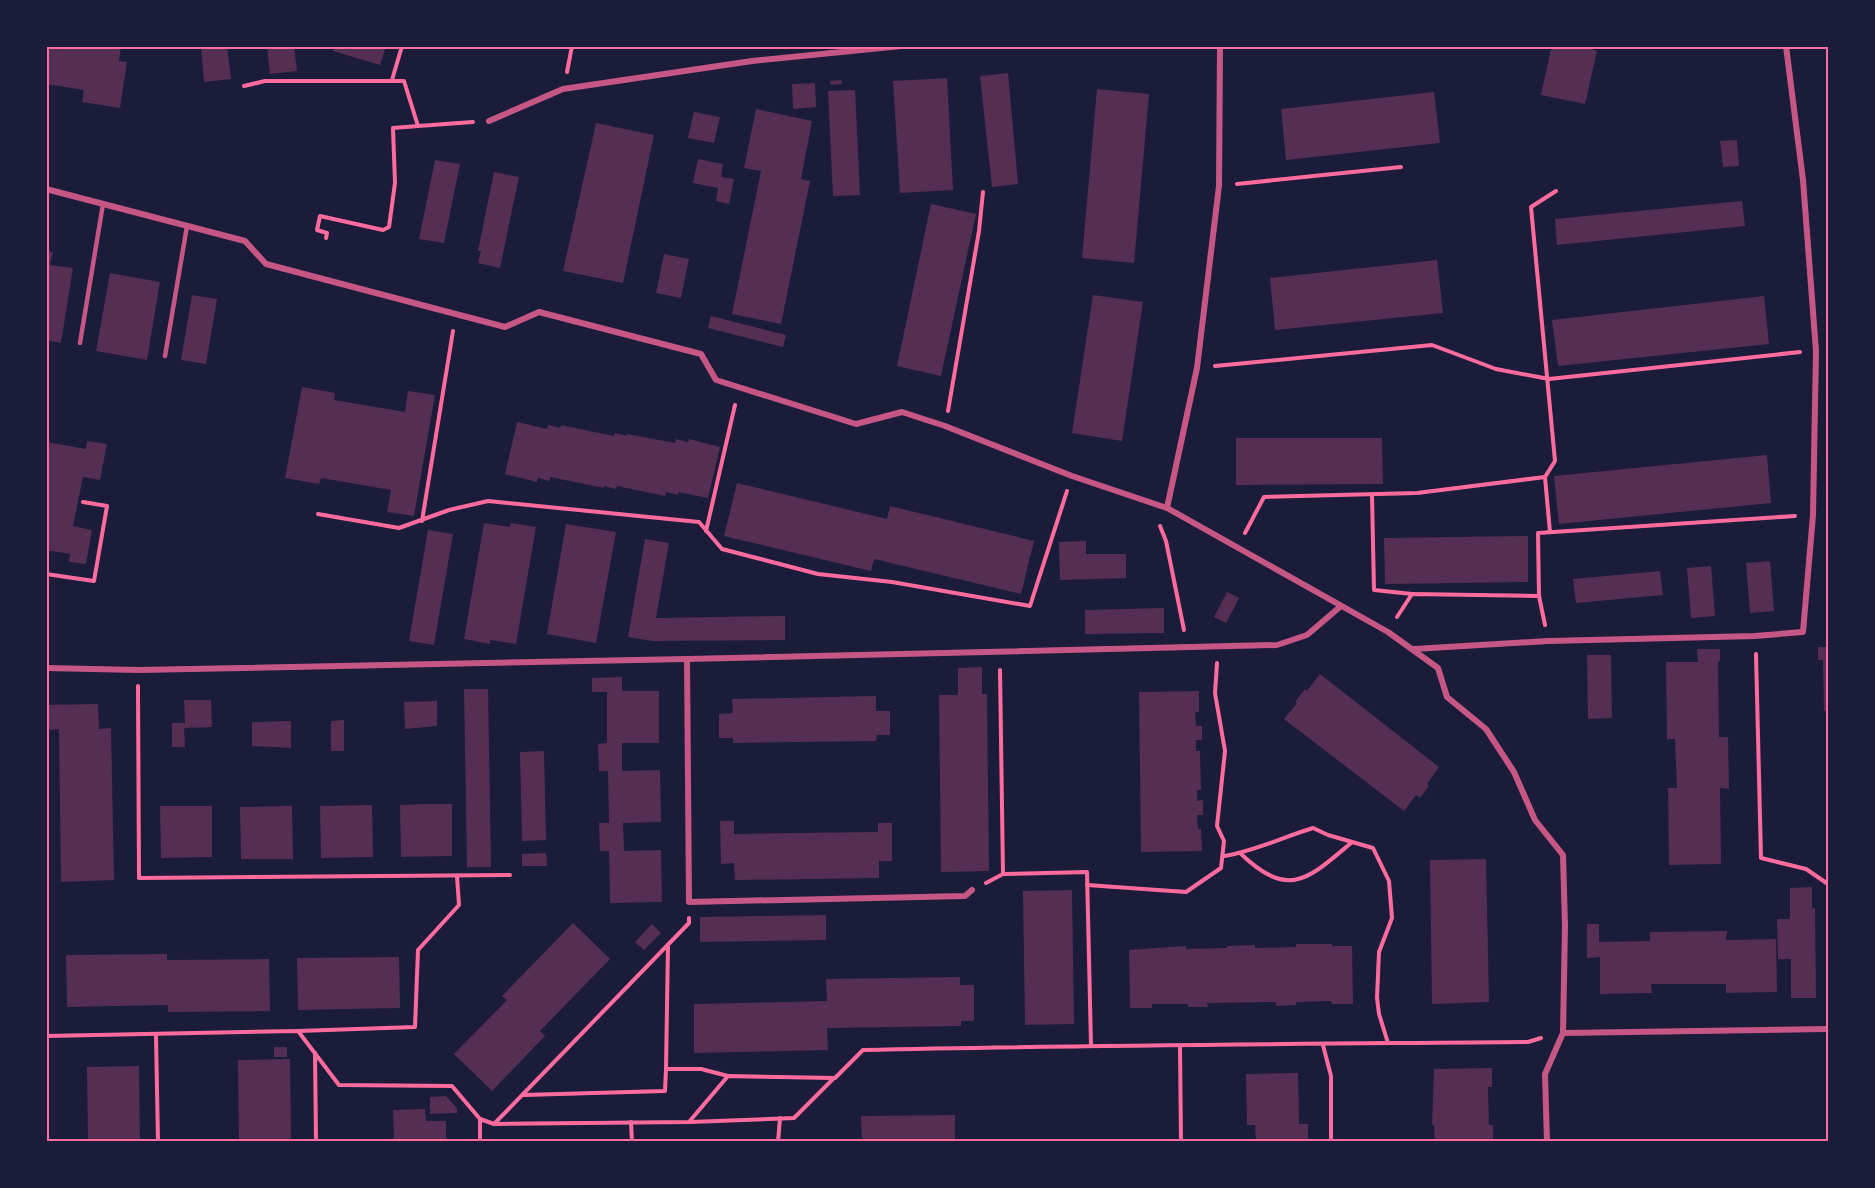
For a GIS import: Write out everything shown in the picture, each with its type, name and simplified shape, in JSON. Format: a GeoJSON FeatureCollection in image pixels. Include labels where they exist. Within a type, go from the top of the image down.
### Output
{"type":"FeatureCollection","features":[{"type":"Feature","properties":{"kind":"street"},"geometry":{"type":"LineString","coordinates":[[489,121],[563,89],[752,61],[901,46]]}},
{"type":"Feature","properties":{"kind":"street"},"geometry":{"type":"LineString","coordinates":[[1167,508],[1197,368],[1219,186],[1220,46]]}},
{"type":"Feature","properties":{"kind":"street"},"geometry":{"type":"LineString","coordinates":[[1413,649],[1548,641],[1755,636],[1803,632],[1813,515],[1816,351],[1803,180],[1786,46]]}},
{"type":"Feature","properties":{"kind":"street"},"geometry":{"type":"LineString","coordinates":[[46,189],[245,241],[266,264],[456,315],[504,327],[539,312],[701,354],[716,380],[856,424],[902,412],[945,426],[1072,476],[1167,508],[1388,632],[1438,668],[1447,697],[1486,729],[1514,772],[1535,820],[1563,855],[1565,926],[1563,1033],[1545,1074],[1547,1142]]}},
{"type":"Feature","properties":{"kind":"street"},"geometry":{"type":"LineString","coordinates":[[46,668],[138,670],[1218,648],[1276,645],[1307,635],[1341,606]]}},
{"type":"Feature","properties":{"kind":"street"},"geometry":{"type":"LineString","coordinates":[[687,660],[689,902],[965,896],[972,890]]}},
{"type":"Feature","properties":{"kind":"street"},"geometry":{"type":"LineString","coordinates":[[1563,1033],[1828,1029]]}},
{"type":"Feature","properties":{"kind":"lane"},"geometry":{"type":"LineString","coordinates":[[80,343],[103,204]]}},
{"type":"Feature","properties":{"kind":"lane"},"geometry":{"type":"LineString","coordinates":[[165,356],[187,226]]}},
{"type":"Feature","properties":{"kind":"path"},"geometry":{"type":"LineString","coordinates":[[392,80],[402,46]]}},
{"type":"Feature","properties":{"kind":"path"},"geometry":{"type":"LineString","coordinates":[[244,86],[265,81],[405,81],[418,126]]}},
{"type":"Feature","properties":{"kind":"path"},"geometry":{"type":"LineString","coordinates":[[326,238],[327,233],[317,230],[320,216],[383,230],[389,227],[395,183],[393,128],[489,121]]}},
{"type":"Feature","properties":{"kind":"path"},"geometry":{"type":"LineString","coordinates":[[1219,186],[1401,167]]}},
{"type":"Feature","properties":{"kind":"path"},"geometry":{"type":"LineString","coordinates":[[1550,532],[1545,477],[1555,461],[1532,207],[1556,191]]}},
{"type":"Feature","properties":{"kind":"path"},"geometry":{"type":"LineString","coordinates":[[945,426],[979,231],[983,192]]}},
{"type":"Feature","properties":{"kind":"path"},"geometry":{"type":"LineString","coordinates":[[422,521],[456,315]]}},
{"type":"Feature","properties":{"kind":"path"},"geometry":{"type":"LineString","coordinates":[[1197,368],[1432,345],[1496,369],[1549,379],[1816,351]]}},
{"type":"Feature","properties":{"kind":"path"},"geometry":{"type":"LineString","coordinates":[[706,531],[740,387]]}},
{"type":"Feature","properties":{"kind":"path"},"geometry":{"type":"LineString","coordinates":[[318,514],[399,528],[449,510],[488,501],[699,522],[722,549],[818,574],[892,582],[1030,606],[1072,476]]}},
{"type":"Feature","properties":{"kind":"path"},"geometry":{"type":"LineString","coordinates":[[1238,547],[1264,497],[1418,493],[1545,477]]}},
{"type":"Feature","properties":{"kind":"path"},"geometry":{"type":"LineString","coordinates":[[1372,495],[1374,590],[1412,594],[1539,596]]}},
{"type":"Feature","properties":{"kind":"path"},"geometry":{"type":"LineString","coordinates":[[46,574],[94,581],[107,506],[83,502]]}},
{"type":"Feature","properties":{"kind":"path"},"geometry":{"type":"LineString","coordinates":[[1152,503],[1166,541],[1187,648]]}},
{"type":"Feature","properties":{"kind":"path"},"geometry":{"type":"LineString","coordinates":[[1548,641],[1539,596],[1538,533],[1813,515]]}},
{"type":"Feature","properties":{"kind":"path"},"geometry":{"type":"LineString","coordinates":[[1388,632],[1412,594]]}},
{"type":"Feature","properties":{"kind":"path"},"geometry":{"type":"LineString","coordinates":[[1755,636],[1761,858],[1806,869],[1828,884]]}},
{"type":"Feature","properties":{"kind":"path"},"geometry":{"type":"LineString","coordinates":[[1087,885],[1186,892],[1221,868],[1224,841],[1217,826],[1225,751],[1215,693],[1218,648]]}},
{"type":"Feature","properties":{"kind":"path"},"geometry":{"type":"LineString","coordinates":[[999,652],[1003,874]]}},
{"type":"Feature","properties":{"kind":"path"},"geometry":{"type":"LineString","coordinates":[[138,670],[139,878],[510,875]]}},
{"type":"Feature","properties":{"kind":"path"},"geometry":{"type":"LineString","coordinates":[[1224,856],[1250,852],[1272,841],[1313,828],[1352,843],[1373,848],[1389,881],[1392,918],[1379,952],[1377,998],[1379,1014],[1388,1043]]}},
{"type":"Feature","properties":{"kind":"path"},"geometry":{"type":"LineString","coordinates":[[1240,853],[1256,868],[1283,879],[1300,880],[1312,874],[1352,843]]}},
{"type":"Feature","properties":{"kind":"path"},"geometry":{"type":"LineString","coordinates":[[972,890],[1003,874],[1087,872],[1091,1045]]}},
{"type":"Feature","properties":{"kind":"path"},"geometry":{"type":"LineString","coordinates":[[46,1036],[415,1027],[418,950],[459,905],[457,876]]}},
{"type":"Feature","properties":{"kind":"path"},"geometry":{"type":"LineString","coordinates":[[494,1124],[689,923],[689,902]]}},
{"type":"Feature","properties":{"kind":"path"},"geometry":{"type":"LineString","coordinates":[[523,1095],[665,1091],[668,945]]}},
{"type":"Feature","properties":{"kind":"path"},"geometry":{"type":"LineString","coordinates":[[298,1031],[339,1085],[452,1086],[480,1119],[494,1124],[689,1122],[794,1118],[863,1050],[1091,1045],[1528,1042],[1563,1033]]}},
{"type":"Feature","properties":{"kind":"path"},"geometry":{"type":"LineString","coordinates":[[156,1035],[158,1142]]}},
{"type":"Feature","properties":{"kind":"path"},"geometry":{"type":"LineString","coordinates":[[1323,1045],[1331,1076],[1331,1142]]}},
{"type":"Feature","properties":{"kind":"path"},"geometry":{"type":"LineString","coordinates":[[1180,1046],[1181,1142]]}},
{"type":"Feature","properties":{"kind":"path"},"geometry":{"type":"LineString","coordinates":[[315,1053],[316,1142]]}},
{"type":"Feature","properties":{"kind":"path"},"geometry":{"type":"LineString","coordinates":[[666,1068],[701,1069],[728,1076],[835,1078]]}},
{"type":"Feature","properties":{"kind":"path"},"geometry":{"type":"LineString","coordinates":[[689,1122],[728,1076]]}},
{"type":"Feature","properties":{"kind":"path"},"geometry":{"type":"LineString","coordinates":[[778,1142],[780,1118]]}},
{"type":"Feature","properties":{"kind":"path"},"geometry":{"type":"LineString","coordinates":[[480,1119],[480,1142]]}},
{"type":"Feature","properties":{"kind":"path"},"geometry":{"type":"LineString","coordinates":[[631,1122],[632,1142]]}},
{"type":"Feature","properties":{"kind":"building"},"geometry":{"type":"Polygon","coordinates":[[[46,46],[121,46],[119,61],[127,62],[120,108],[82,102],[84,90],[46,84],[46,46]]]}},
{"type":"Feature","properties":{"kind":"building"},"geometry":{"type":"Polygon","coordinates":[[[201,46],[227,46],[231,79],[204,82],[201,46]]]}},
{"type":"Feature","properties":{"kind":"building"},"geometry":{"type":"Polygon","coordinates":[[[267,46],[294,46],[297,71],[270,74],[267,46]]]}},
{"type":"Feature","properties":{"kind":"building"},"geometry":{"type":"Polygon","coordinates":[[[334,46],[386,46],[380,65],[333,51],[334,46]]]}},
{"type":"Feature","properties":{"kind":"building"},"geometry":{"type":"Polygon","coordinates":[[[1547,46],[1593,46],[1592,49],[1597,51],[1585,104],[1541,95],[1551,49],[1547,46]]]}},
{"type":"Feature","properties":{"kind":"building"},"geometry":{"type":"Polygon","coordinates":[[[1008,73],[1018,184],[992,187],[980,76],[1008,73]]]}},
{"type":"Feature","properties":{"kind":"building"},"geometry":{"type":"Polygon","coordinates":[[[947,78],[953,190],[900,193],[893,81],[947,78]]]}},
{"type":"Feature","properties":{"kind":"building"},"geometry":{"type":"Polygon","coordinates":[[[841,80],[842,84],[831,85],[830,81],[841,80]]]}},
{"type":"Feature","properties":{"kind":"building"},"geometry":{"type":"Polygon","coordinates":[[[815,83],[816,107],[793,109],[792,84],[815,83]]]}},
{"type":"Feature","properties":{"kind":"building"},"geometry":{"type":"Polygon","coordinates":[[[1097,89],[1149,94],[1134,263],[1082,258],[1097,89]]]}},
{"type":"Feature","properties":{"kind":"building"},"geometry":{"type":"Polygon","coordinates":[[[855,90],[860,195],[833,196],[828,91],[855,90]]]}},
{"type":"Feature","properties":{"kind":"building"},"geometry":{"type":"Polygon","coordinates":[[[1434,92],[1440,143],[1286,160],[1281,109],[1434,92]]]}},
{"type":"Feature","properties":{"kind":"building"},"geometry":{"type":"Polygon","coordinates":[[[756,109],[812,121],[801,179],[810,181],[781,324],[732,314],[761,171],[744,168],[756,109]]]}},
{"type":"Feature","properties":{"kind":"building"},"geometry":{"type":"Polygon","coordinates":[[[694,112],[720,117],[714,143],[688,138],[694,112]]]}},
{"type":"Feature","properties":{"kind":"building"},"geometry":{"type":"Polygon","coordinates":[[[596,123],[654,135],[623,283],[563,271],[596,123]]]}},
{"type":"Feature","properties":{"kind":"building"},"geometry":{"type":"Polygon","coordinates":[[[1737,140],[1739,166],[1723,167],[1720,141],[1737,140]]]}},
{"type":"Feature","properties":{"kind":"building"},"geometry":{"type":"Polygon","coordinates":[[[698,159],[723,164],[721,177],[734,179],[729,204],[716,201],[718,188],[693,183],[698,159]]]}},
{"type":"Feature","properties":{"kind":"building"},"geometry":{"type":"Polygon","coordinates":[[[435,160],[460,164],[444,243],[419,239],[435,160]]]}},
{"type":"Feature","properties":{"kind":"building"},"geometry":{"type":"Polygon","coordinates":[[[494,172],[519,177],[500,268],[478,263],[481,251],[478,251],[494,172]]]}},
{"type":"Feature","properties":{"kind":"building"},"geometry":{"type":"Polygon","coordinates":[[[1742,201],[1745,226],[1557,245],[1555,219],[1742,201]]]}},
{"type":"Feature","properties":{"kind":"building"},"geometry":{"type":"Polygon","coordinates":[[[931,204],[976,214],[941,376],[897,366],[931,204]]]}},
{"type":"Feature","properties":{"kind":"building"},"geometry":{"type":"Polygon","coordinates":[[[46,251],[53,252],[50,265],[73,268],[61,343],[46,340],[46,251]]]}},
{"type":"Feature","properties":{"kind":"building"},"geometry":{"type":"Polygon","coordinates":[[[664,254],[689,259],[681,298],[656,293],[664,254]]]}},
{"type":"Feature","properties":{"kind":"building"},"geometry":{"type":"Polygon","coordinates":[[[1437,260],[1443,313],[1275,330],[1270,278],[1437,260]]]}},
{"type":"Feature","properties":{"kind":"building"},"geometry":{"type":"Polygon","coordinates":[[[110,273],[160,282],[147,360],[96,351],[110,273]]]}},
{"type":"Feature","properties":{"kind":"building"},"geometry":{"type":"Polygon","coordinates":[[[192,295],[217,299],[206,364],[181,360],[192,295]]]}},
{"type":"Feature","properties":{"kind":"building"},"geometry":{"type":"Polygon","coordinates":[[[1093,295],[1143,302],[1122,441],[1072,433],[1093,295]]]}},
{"type":"Feature","properties":{"kind":"building"},"geometry":{"type":"Polygon","coordinates":[[[1764,296],[1769,344],[1558,366],[1552,320],[1764,296]]]}},
{"type":"Feature","properties":{"kind":"building"},"geometry":{"type":"Polygon","coordinates":[[[711,316],[786,335],[783,347],[708,328],[711,316]]]}},
{"type":"Feature","properties":{"kind":"building"},"geometry":{"type":"Polygon","coordinates":[[[302,387],[335,393],[334,400],[405,412],[408,391],[435,395],[414,516],[387,512],[391,490],[321,478],[319,484],[285,478],[302,387]]]}},
{"type":"Feature","properties":{"kind":"building"},"geometry":{"type":"Polygon","coordinates":[[[517,422],[547,429],[548,425],[560,428],[561,425],[614,436],[615,433],[627,436],[627,434],[675,443],[676,439],[688,442],[689,439],[720,447],[708,498],[678,492],[678,495],[666,492],[665,496],[617,486],[616,489],[604,486],[604,488],[550,477],[550,481],[538,478],[537,482],[505,474],[517,422]]]}},
{"type":"Feature","properties":{"kind":"building"},"geometry":{"type":"Polygon","coordinates":[[[1236,438],[1382,438],[1383,484],[1236,485],[1236,438]]]}},
{"type":"Feature","properties":{"kind":"building"},"geometry":{"type":"Polygon","coordinates":[[[87,441],[107,444],[100,480],[83,477],[73,526],[92,530],[86,564],[69,562],[70,554],[46,550],[46,447],[47,442],[86,449],[87,441]]]}},
{"type":"Feature","properties":{"kind":"building"},"geometry":{"type":"Polygon","coordinates":[[[1767,455],[1771,503],[1559,524],[1554,476],[1767,455]]]}},
{"type":"Feature","properties":{"kind":"building"},"geometry":{"type":"Polygon","coordinates":[[[737,483],[887,519],[890,506],[1034,541],[1021,594],[874,559],[871,571],[724,536],[737,483]]]}},
{"type":"Feature","properties":{"kind":"building"},"geometry":{"type":"Polygon","coordinates":[[[484,523],[510,527],[511,523],[536,527],[516,644],[490,640],[490,644],[464,639],[484,523]]]}},
{"type":"Feature","properties":{"kind":"building"},"geometry":{"type":"Polygon","coordinates":[[[566,524],[616,532],[596,643],[547,634],[566,524]]]}},
{"type":"Feature","properties":{"kind":"building"},"geometry":{"type":"Polygon","coordinates":[[[428,530],[453,534],[434,645],[409,641],[428,530]]]}},
{"type":"Feature","properties":{"kind":"building"},"geometry":{"type":"Polygon","coordinates":[[[1528,536],[1528,582],[1385,584],[1384,538],[1528,536]]]}},
{"type":"Feature","properties":{"kind":"building"},"geometry":{"type":"Polygon","coordinates":[[[645,539],[669,543],[656,618],[785,616],[785,640],[652,641],[628,637],[645,539]]]}},
{"type":"Feature","properties":{"kind":"building"},"geometry":{"type":"Polygon","coordinates":[[[1086,541],[1086,554],[1126,554],[1126,578],[1060,580],[1059,542],[1086,541]]]}},
{"type":"Feature","properties":{"kind":"building"},"geometry":{"type":"Polygon","coordinates":[[[1770,561],[1774,611],[1750,613],[1746,563],[1770,561]]]}},
{"type":"Feature","properties":{"kind":"building"},"geometry":{"type":"Polygon","coordinates":[[[1711,566],[1715,616],[1691,618],[1687,568],[1711,566]]]}},
{"type":"Feature","properties":{"kind":"building"},"geometry":{"type":"Polygon","coordinates":[[[1660,571],[1663,595],[1576,603],[1573,579],[1660,571]]]}},
{"type":"Feature","properties":{"kind":"building"},"geometry":{"type":"Polygon","coordinates":[[[1227,592],[1239,598],[1226,623],[1214,617],[1227,592]]]}},
{"type":"Feature","properties":{"kind":"building"},"geometry":{"type":"Polygon","coordinates":[[[1164,608],[1164,633],[1085,634],[1085,610],[1164,608]]]}},
{"type":"Feature","properties":{"kind":"building"},"geometry":{"type":"Polygon","coordinates":[[[1818,647],[1828,647],[1828,711],[1824,711],[1823,660],[1818,660],[1818,647]]]}},
{"type":"Feature","properties":{"kind":"building"},"geometry":{"type":"Polygon","coordinates":[[[1697,649],[1720,649],[1720,661],[1718,662],[1719,737],[1728,737],[1729,789],[1720,788],[1721,864],[1669,865],[1668,788],[1677,788],[1675,739],[1667,739],[1666,662],[1698,662],[1697,649]]]}},
{"type":"Feature","properties":{"kind":"building"},"geometry":{"type":"Polygon","coordinates":[[[1587,655],[1611,655],[1612,718],[1588,719],[1587,655]]]}},
{"type":"Feature","properties":{"kind":"building"},"geometry":{"type":"Polygon","coordinates":[[[982,667],[982,694],[987,694],[989,871],[941,872],[939,695],[958,695],[958,668],[982,667]]]}},
{"type":"Feature","properties":{"kind":"building"},"geometry":{"type":"Polygon","coordinates":[[[1320,674],[1439,767],[1420,798],[1416,795],[1404,811],[1284,719],[1305,689],[1307,691],[1320,674]]]}},
{"type":"Feature","properties":{"kind":"building"},"geometry":{"type":"Polygon","coordinates":[[[622,677],[622,691],[659,691],[659,743],[622,743],[622,771],[660,770],[661,822],[623,823],[624,851],[661,850],[662,902],[610,903],[609,851],[600,851],[599,823],[609,823],[608,771],[599,771],[598,744],[607,743],[607,692],[592,692],[592,678],[622,677]]]}},
{"type":"Feature","properties":{"kind":"building"},"geometry":{"type":"Polygon","coordinates":[[[464,689],[488,689],[491,867],[467,867],[464,689]]]}},
{"type":"Feature","properties":{"kind":"building"},"geometry":{"type":"Polygon","coordinates":[[[1199,691],[1199,712],[1195,712],[1196,726],[1202,726],[1202,740],[1196,740],[1196,751],[1200,751],[1201,790],[1197,790],[1197,801],[1203,800],[1203,815],[1197,815],[1198,829],[1201,829],[1202,851],[1141,852],[1139,692],[1199,691]]]}},
{"type":"Feature","properties":{"kind":"building"},"geometry":{"type":"Polygon","coordinates":[[[876,696],[876,711],[890,711],[890,735],[877,735],[876,741],[733,743],[733,738],[719,738],[719,714],[733,713],[732,699],[876,696]]]}},
{"type":"Feature","properties":{"kind":"building"},"geometry":{"type":"Polygon","coordinates":[[[184,700],[211,700],[212,727],[184,728],[185,747],[172,747],[172,723],[185,723],[184,700]]]}},
{"type":"Feature","properties":{"kind":"building"},"geometry":{"type":"Polygon","coordinates":[[[437,701],[437,726],[405,729],[404,702],[437,701]]]}},
{"type":"Feature","properties":{"kind":"building"},"geometry":{"type":"Polygon","coordinates":[[[98,704],[99,729],[111,728],[114,880],[61,882],[59,729],[46,730],[46,705],[98,704]]]}},
{"type":"Feature","properties":{"kind":"building"},"geometry":{"type":"Polygon","coordinates":[[[344,720],[344,751],[331,751],[331,721],[344,720]]]}},
{"type":"Feature","properties":{"kind":"building"},"geometry":{"type":"Polygon","coordinates":[[[291,721],[291,748],[252,746],[252,722],[291,721]]]}},
{"type":"Feature","properties":{"kind":"building"},"geometry":{"type":"Polygon","coordinates":[[[544,751],[546,840],[522,841],[520,752],[544,751]]]}},
{"type":"Feature","properties":{"kind":"building"},"geometry":{"type":"Polygon","coordinates":[[[452,804],[452,856],[401,857],[400,805],[452,804]]]}},
{"type":"Feature","properties":{"kind":"building"},"geometry":{"type":"Polygon","coordinates":[[[372,805],[373,857],[321,858],[320,806],[372,805]]]}},
{"type":"Feature","properties":{"kind":"building"},"geometry":{"type":"Polygon","coordinates":[[[160,806],[212,806],[212,857],[161,858],[160,806]]]}},
{"type":"Feature","properties":{"kind":"building"},"geometry":{"type":"Polygon","coordinates":[[[292,806],[293,859],[241,859],[240,807],[292,806]]]}},
{"type":"Feature","properties":{"kind":"building"},"geometry":{"type":"Polygon","coordinates":[[[720,821],[734,821],[734,834],[878,832],[878,823],[892,823],[892,861],[879,861],[879,878],[735,880],[734,863],[721,864],[720,821]]]}},
{"type":"Feature","properties":{"kind":"building"},"geometry":{"type":"Polygon","coordinates":[[[546,853],[547,866],[522,866],[522,854],[546,853]]]}},
{"type":"Feature","properties":{"kind":"building"},"geometry":{"type":"Polygon","coordinates":[[[1486,859],[1489,1002],[1432,1004],[1430,860],[1486,859]]]}},
{"type":"Feature","properties":{"kind":"building"},"geometry":{"type":"Polygon","coordinates":[[[1812,887],[1812,909],[1815,908],[1816,998],[1791,998],[1791,959],[1778,959],[1777,919],[1790,919],[1790,888],[1812,887]]]}},
{"type":"Feature","properties":{"kind":"building"},"geometry":{"type":"Polygon","coordinates":[[[1072,890],[1074,1024],[1025,1025],[1023,891],[1072,890]]]}},
{"type":"Feature","properties":{"kind":"building"},"geometry":{"type":"Polygon","coordinates":[[[826,915],[826,940],[700,942],[700,917],[826,915]]]}},
{"type":"Feature","properties":{"kind":"building"},"geometry":{"type":"Polygon","coordinates":[[[573,923],[610,959],[540,1031],[545,1036],[492,1091],[454,1054],[507,1000],[502,996],[573,923]]]}},
{"type":"Feature","properties":{"kind":"building"},"geometry":{"type":"Polygon","coordinates":[[[652,924],[661,933],[644,950],[635,942],[652,924]]]}},
{"type":"Feature","properties":{"kind":"building"},"geometry":{"type":"Polygon","coordinates":[[[1587,924],[1599,924],[1599,942],[1650,941],[1650,932],[1727,931],[1726,940],[1776,939],[1777,992],[1726,993],[1726,984],[1651,984],[1652,993],[1600,994],[1600,957],[1587,958],[1587,924]]]}},
{"type":"Feature","properties":{"kind":"building"},"geometry":{"type":"Polygon","coordinates":[[[1296,944],[1352,946],[1353,1004],[1332,1004],[1331,1001],[1296,1002],[1296,1005],[1276,1006],[1276,1002],[1207,1003],[1208,1007],[1188,1007],[1188,1004],[1152,1004],[1152,1008],[1130,1008],[1129,950],[1186,946],[1186,949],[1255,945],[1255,948],[1296,947],[1296,944]]]}},
{"type":"Feature","properties":{"kind":"building"},"geometry":{"type":"Polygon","coordinates":[[[167,954],[167,960],[269,959],[270,1011],[168,1012],[168,1005],[67,1007],[66,955],[167,954]]]}},
{"type":"Feature","properties":{"kind":"building"},"geometry":{"type":"Polygon","coordinates":[[[399,957],[400,1008],[298,1010],[297,958],[399,957]]]}},
{"type":"Feature","properties":{"kind":"building"},"geometry":{"type":"Polygon","coordinates":[[[960,977],[960,985],[974,985],[974,1021],[961,1021],[961,1026],[827,1028],[828,1050],[694,1053],[694,1004],[827,1001],[826,979],[960,977]]]}},
{"type":"Feature","properties":{"kind":"building"},"geometry":{"type":"Polygon","coordinates":[[[274,1047],[287,1047],[287,1057],[274,1057],[274,1047]]]}},
{"type":"Feature","properties":{"kind":"building"},"geometry":{"type":"Polygon","coordinates":[[[290,1059],[291,1142],[239,1142],[238,1060],[290,1059]]]}},
{"type":"Feature","properties":{"kind":"building"},"geometry":{"type":"Polygon","coordinates":[[[139,1066],[140,1142],[88,1142],[87,1067],[139,1066]]]}},
{"type":"Feature","properties":{"kind":"building"},"geometry":{"type":"Polygon","coordinates":[[[1492,1068],[1492,1087],[1488,1087],[1489,1125],[1493,1125],[1493,1142],[1435,1142],[1434,1125],[1432,1125],[1434,1069],[1492,1068]]]}},
{"type":"Feature","properties":{"kind":"building"},"geometry":{"type":"Polygon","coordinates":[[[1298,1073],[1299,1124],[1308,1124],[1308,1142],[1256,1142],[1255,1125],[1247,1125],[1246,1074],[1298,1073]]]}},
{"type":"Feature","properties":{"kind":"building"},"geometry":{"type":"Polygon","coordinates":[[[446,1096],[457,1108],[457,1113],[430,1114],[430,1097],[446,1096]]]}},
{"type":"Feature","properties":{"kind":"building"},"geometry":{"type":"Polygon","coordinates":[[[425,1109],[426,1121],[446,1121],[446,1142],[394,1142],[393,1110],[425,1109]]]}},
{"type":"Feature","properties":{"kind":"building"},"geometry":{"type":"Polygon","coordinates":[[[955,1115],[955,1142],[862,1142],[861,1116],[955,1115]]]}}]}
